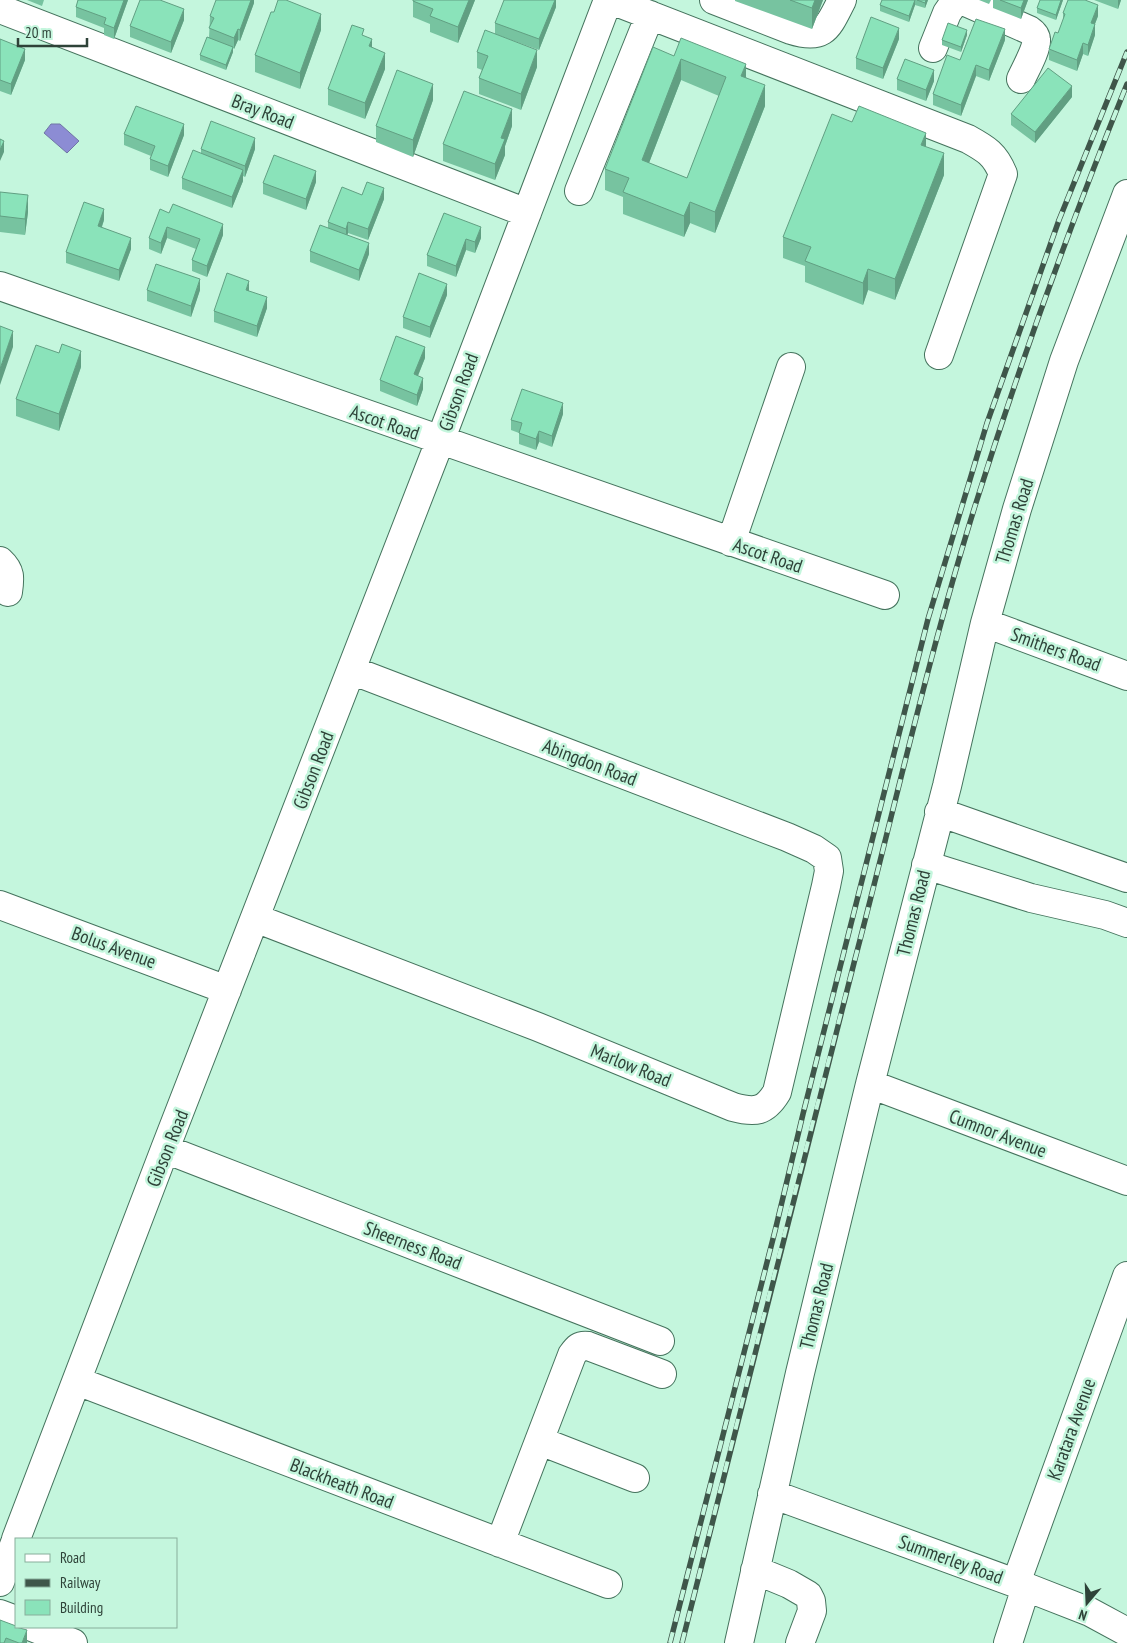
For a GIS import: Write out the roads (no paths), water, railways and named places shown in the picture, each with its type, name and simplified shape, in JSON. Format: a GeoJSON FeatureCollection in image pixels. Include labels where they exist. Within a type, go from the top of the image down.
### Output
{"type":"FeatureCollection","features":[{"type":"Feature","properties":{"kind":"street"},"geometry":{"type":"LineString","coordinates":[[609,0],[968,138],[987,150],[997,160],[1003,174],[939,355]]}},
{"type":"Feature","properties":{"kind":"street","name":"Gibson Road"},"geometry":{"type":"LineString","coordinates":[[16,1538],[609,0]]}},
{"type":"Feature","properties":{"kind":"street"},"geometry":{"type":"LineString","coordinates":[[714,0],[804,34],[817,34],[827,27],[842,0]]}},
{"type":"Feature","properties":{"kind":"street"},"geometry":{"type":"LineString","coordinates":[[933,48],[947,13],[956,0]]}},
{"type":"Feature","properties":{"kind":"street"},"geometry":{"type":"LineString","coordinates":[[961,0],[1029,30],[1034,34],[1036,40],[1034,47],[1021,79]]}},
{"type":"Feature","properties":{"kind":"street","name":"Bray Road"},"geometry":{"type":"LineString","coordinates":[[0,9],[527,213]]}},
{"type":"Feature","properties":{"kind":"street"},"geometry":{"type":"LineString","coordinates":[[579,191],[650,15]]}},
{"type":"Feature","properties":{"kind":"street","name":"Thomas Road"},"geometry":{"type":"LineString","coordinates":[[739,1643],[772,1494],[870,1084],[947,786],[985,623],[1017,509],[1064,361],[1127,194]]}},
{"type":"Feature","properties":{"kind":"street","name":"Ascot Road"},"geometry":{"type":"LineString","coordinates":[[0,286],[885,595]]}},
{"type":"Feature","properties":{"kind":"street"},"geometry":{"type":"LineString","coordinates":[[730,542],[790,367]]}},
{"type":"Feature","properties":{"kind":"street"},"geometry":{"type":"LineString","coordinates":[[0,561],[7,567],[9,573],[8,592]]}},
{"type":"Feature","properties":{"kind":"street","name":"Smithers Road"},"geometry":{"type":"LineString","coordinates":[[985,623],[1127,676]]}},
{"type":"Feature","properties":{"kind":"street","name":"Abingdon Road"},"geometry":{"type":"LineString","coordinates":[[351,670],[787,837],[814,849],[827,858]]}},
{"type":"Feature","properties":{"kind":"street"},"geometry":{"type":"LineString","coordinates":[[939,812],[1127,878]]}},
{"type":"Feature","properties":{"kind":"street","name":"Marlow Road"},"geometry":{"type":"LineString","coordinates":[[255,918],[538,1027],[749,1112],[761,1109],[771,1103],[777,1092],[826,886],[829,871],[827,858]]}},
{"type":"Feature","properties":{"kind":"street"},"geometry":{"type":"LineString","coordinates":[[926,865],[1031,898],[1105,915],[1127,923]]}},
{"type":"Feature","properties":{"kind":"street","name":"Bolus Avenue"},"geometry":{"type":"LineString","coordinates":[[0,905],[227,990]]}},
{"type":"Feature","properties":{"kind":"street","name":"Cumnor Avenue"},"geometry":{"type":"LineString","coordinates":[[870,1084],[1127,1181]]}},
{"type":"Feature","properties":{"kind":"street","name":"Sheerness Road"},"geometry":{"type":"LineString","coordinates":[[165,1149],[660,1341]]}},
{"type":"Feature","properties":{"kind":"street","name":"Karatara Avenue"},"geometry":{"type":"LineString","coordinates":[[1008,1643],[1021,1585],[1127,1276]]}},
{"type":"Feature","properties":{"kind":"street"},"geometry":{"type":"LineString","coordinates":[[500,1543],[576,1348],[588,1346],[662,1374]]}},
{"type":"Feature","properties":{"kind":"street","name":"Blackheath Road"},"geometry":{"type":"LineString","coordinates":[[76,1381],[608,1584]]}},
{"type":"Feature","properties":{"kind":"street"},"geometry":{"type":"LineString","coordinates":[[540,1441],[635,1478]]}},
{"type":"Feature","properties":{"kind":"street","name":"Summerley Road"},"geometry":{"type":"LineString","coordinates":[[772,1494],[1021,1585],[1090,1612],[1127,1632]]}},
{"type":"Feature","properties":{"kind":"street","name":"Gibson Road"},"geometry":{"type":"LineString","coordinates":[[0,1582],[15,1542]]}},
{"type":"Feature","properties":{"kind":"street"},"geometry":{"type":"LineString","coordinates":[[755,1570],[804,1591],[811,1601],[812,1611],[800,1643]]}},
{"type":"Feature","properties":{"kind":"street"},"geometry":{"type":"LineString","coordinates":[[0,1614],[15,1620]]}},
{"type":"Feature","properties":{"kind":"street"},"geometry":{"type":"LineString","coordinates":[[35,1628],[74,1643]]}},
{"type":"Feature","properties":{"kind":"water"},"geometry":{"type":"Polygon","coordinates":[[[51,124],[60,124],[79,141],[67,153],[44,133],[51,124]]]}},
{"type":"Feature","properties":{"kind":"railway"},"geometry":{"type":"LineString","coordinates":[[670,1643],[928,619],[987,423],[1059,220],[1127,52]]}},
{"type":"Feature","properties":{"kind":"railway"},"geometry":{"type":"LineString","coordinates":[[682,1643],[912,734],[958,563],[1028,346],[1086,188],[1127,84]]}}]}
